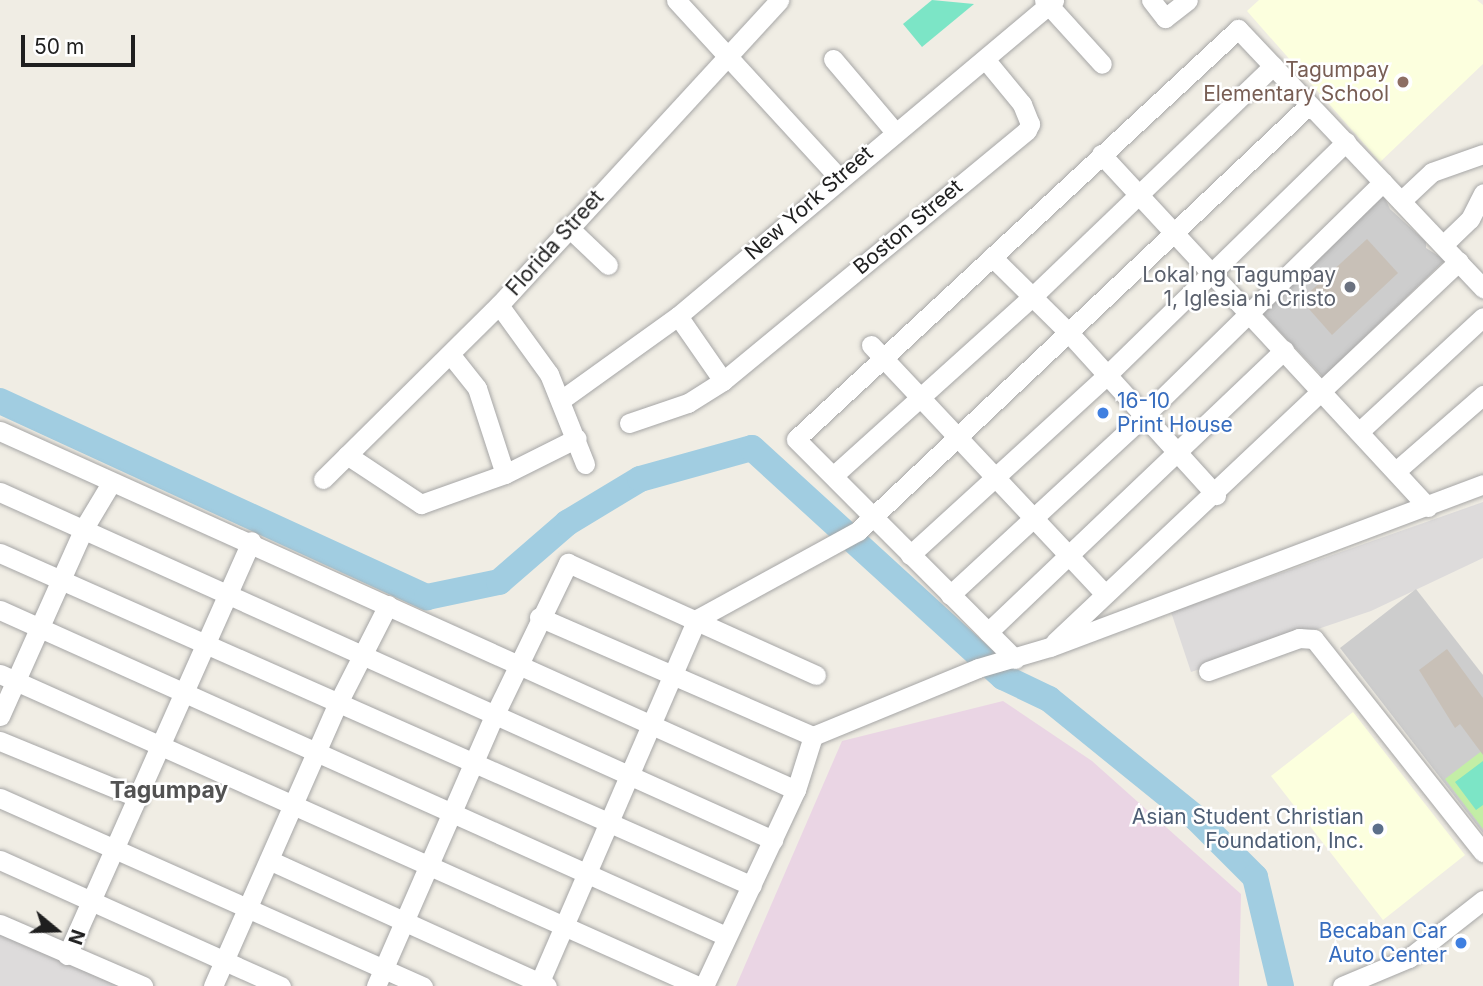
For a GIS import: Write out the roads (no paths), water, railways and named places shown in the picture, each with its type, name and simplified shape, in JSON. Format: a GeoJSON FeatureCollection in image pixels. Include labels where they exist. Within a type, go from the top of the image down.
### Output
{"type":"FeatureCollection","features":[{"type":"Feature","properties":{"kind":"street"},"geometry":{"type":"LineString","coordinates":[[676,0],[838,177]]}},
{"type":"Feature","properties":{"kind":"street","name":"Florida Street"},"geometry":{"type":"LineString","coordinates":[[323,479],[499,305],[779,0]]}},
{"type":"Feature","properties":{"kind":"street"},"geometry":{"type":"LineString","coordinates":[[1151,0],[1165,18],[1188,0]]}},
{"type":"Feature","properties":{"kind":"street"},"geometry":{"type":"LineString","coordinates":[[1049,1],[1102,64]]}},
{"type":"Feature","properties":{"kind":"street","name":"New York Street"},"geometry":{"type":"LineString","coordinates":[[561,400],[678,316],[838,177],[985,59],[1049,1]]}},
{"type":"Feature","properties":{"kind":"street"},"geometry":{"type":"LineString","coordinates":[[1006,661],[988,632],[910,555],[858,530],[833,476],[796,439],[877,352],[992,257],[1238,29],[1483,288]]}},
{"type":"Feature","properties":{"kind":"street"},"geometry":{"type":"LineString","coordinates":[[833,59],[894,131]]}},
{"type":"Feature","properties":{"kind":"street","name":"Boston Street"},"geometry":{"type":"LineString","coordinates":[[629,423],[688,403],[723,381],[1027,130],[1030,124],[1022,104],[985,59]]}},
{"type":"Feature","properties":{"kind":"street"},"geometry":{"type":"LineString","coordinates":[[833,476],[1032,297],[1137,193],[1273,66]]}},
{"type":"Feature","properties":{"kind":"street"},"geometry":{"type":"LineString","coordinates":[[269,860],[542,985],[697,619],[858,530],[959,439],[1309,105]]}},
{"type":"Feature","properties":{"kind":"street"},"geometry":{"type":"LineString","coordinates":[[910,555],[994,474],[1107,375],[1346,142]]}},
{"type":"Feature","properties":{"kind":"street"},"geometry":{"type":"LineString","coordinates":[[1101,154],[1361,430],[1428,507]]}},
{"type":"Feature","properties":{"kind":"street"},"geometry":{"type":"LineString","coordinates":[[1401,201],[1432,172],[1480,162]]}},
{"type":"Feature","properties":{"kind":"street"},"geometry":{"type":"LineString","coordinates":[[950,594],[1145,415],[1382,182]]}},
{"type":"Feature","properties":{"kind":"street"},"geometry":{"type":"LineString","coordinates":[[1444,244],[1470,219],[1483,193]]}},
{"type":"Feature","properties":{"kind":"street"},"geometry":{"type":"LineString","coordinates":[[568,227],[608,265]]}},
{"type":"Feature","properties":{"kind":"street"},"geometry":{"type":"LineString","coordinates":[[992,257],[1069,333],[1216,495]]}},
{"type":"Feature","properties":{"kind":"street"},"geometry":{"type":"LineString","coordinates":[[1050,647],[1104,593],[1216,495],[1320,389],[1459,261]]}},
{"type":"Feature","properties":{"kind":"street"},"geometry":{"type":"LineString","coordinates":[[499,305],[536,353],[561,400],[585,464]]}},
{"type":"Feature","properties":{"kind":"street"},"geometry":{"type":"LineString","coordinates":[[678,316],[723,381]]}},
{"type":"Feature","properties":{"kind":"street"},"geometry":{"type":"LineString","coordinates":[[1361,430],[1483,317]]}},
{"type":"Feature","properties":{"kind":"street"},"geometry":{"type":"LineString","coordinates":[[988,632],[1072,557],[1284,350]]}},
{"type":"Feature","properties":{"kind":"street"},"geometry":{"type":"LineString","coordinates":[[877,352],[1104,593]]}},
{"type":"Feature","properties":{"kind":"street"},"geometry":{"type":"LineString","coordinates":[[450,354],[477,388],[505,474]]}},
{"type":"Feature","properties":{"kind":"street"},"geometry":{"type":"LineString","coordinates":[[1396,471],[1483,395]]}},
{"type":"Feature","properties":{"kind":"street"},"geometry":{"type":"LineString","coordinates":[[0,431],[111,483],[251,541],[796,790]]}},
{"type":"Feature","properties":{"kind":"street"},"geometry":{"type":"LineString","coordinates":[[346,455],[421,504],[505,474],[577,438]]}},
{"type":"Feature","properties":{"kind":"street"},"geometry":{"type":"LineString","coordinates":[[0,716],[8,678],[40,627],[63,581],[84,528],[111,483]]}},
{"type":"Feature","properties":{"kind":"street"},"geometry":{"type":"LineString","coordinates":[[539,617],[813,736],[978,668],[1050,647],[1428,507],[1483,484]]}},
{"type":"Feature","properties":{"kind":"street"},"geometry":{"type":"LineString","coordinates":[[0,492],[225,589],[773,840]]}},
{"type":"Feature","properties":{"kind":"street"},"geometry":{"type":"LineString","coordinates":[[67,955],[90,899],[117,849],[225,589],[251,541]]}},
{"type":"Feature","properties":{"kind":"street"},"geometry":{"type":"LineString","coordinates":[[0,553],[752,886]]}},
{"type":"Feature","properties":{"kind":"street"},"geometry":{"type":"LineString","coordinates":[[380,977],[495,714],[523,664],[539,617],[568,563],[816,675]]}},
{"type":"Feature","properties":{"kind":"street"},"geometry":{"type":"LineString","coordinates":[[213,986],[245,908],[338,703],[388,605]]}},
{"type":"Feature","properties":{"kind":"street"},"geometry":{"type":"LineString","coordinates":[[0,610],[726,936]]}},
{"type":"Feature","properties":{"kind":"street"},"geometry":{"type":"LineString","coordinates":[[1208,671],[1299,638],[1314,639],[1483,852]]}},
{"type":"Feature","properties":{"kind":"street"},"geometry":{"type":"LineString","coordinates":[[8,678],[698,986]]}},
{"type":"Feature","properties":{"kind":"street"},"geometry":{"type":"LineString","coordinates":[[704,986],[796,790],[813,736]]}},
{"type":"Feature","properties":{"kind":"street"},"geometry":{"type":"LineString","coordinates":[[0,741],[139,798]]}},
{"type":"Feature","properties":{"kind":"street"},"geometry":{"type":"LineString","coordinates":[[0,798],[245,908],[380,977],[424,986]]}},
{"type":"Feature","properties":{"kind":"street"},"geometry":{"type":"LineString","coordinates":[[0,860],[281,986]]}},
{"type":"Feature","properties":{"kind":"street"},"geometry":{"type":"LineString","coordinates":[[1342,986],[1409,957],[1483,900]]}},
{"type":"Feature","properties":{"kind":"street"},"geometry":{"type":"LineString","coordinates":[[0,924],[143,986]]}},
{"type":"Feature","properties":{"kind":"waterway"},"geometry":{"type":"LineString","coordinates":[[0,401],[427,597],[499,582],[567,523],[640,479],[752,448],[1003,677],[1049,699],[1197,819],[1255,877],[1281,986]]}},
{"type":"Feature","properties":{"kind":"place","name":"Tagumpay Elementary School"},"geometry":{"type":"Point","coordinates":[1403,82]}},
{"type":"Feature","properties":{"kind":"place","name":"Lokal ng Tagumpay 1, Iglesia ni Cristo"},"geometry":{"type":"Point","coordinates":[1350,287]}},
{"type":"Feature","properties":{"kind":"place","name":"16-10 Print House"},"geometry":{"type":"Point","coordinates":[1103,413]}},
{"type":"Feature","properties":{"kind":"place","name":"Asian Student Christian Foundation, Inc."},"geometry":{"type":"Point","coordinates":[1378,829]}},
{"type":"Feature","properties":{"kind":"place","name":"Becaban Car Auto Center"},"geometry":{"type":"Point","coordinates":[1461,943]}},
{"type":"Feature","properties":{"kind":"district","name":"Tagumpay"},"geometry":{"type":"Point","coordinates":[169,790]}}]}
